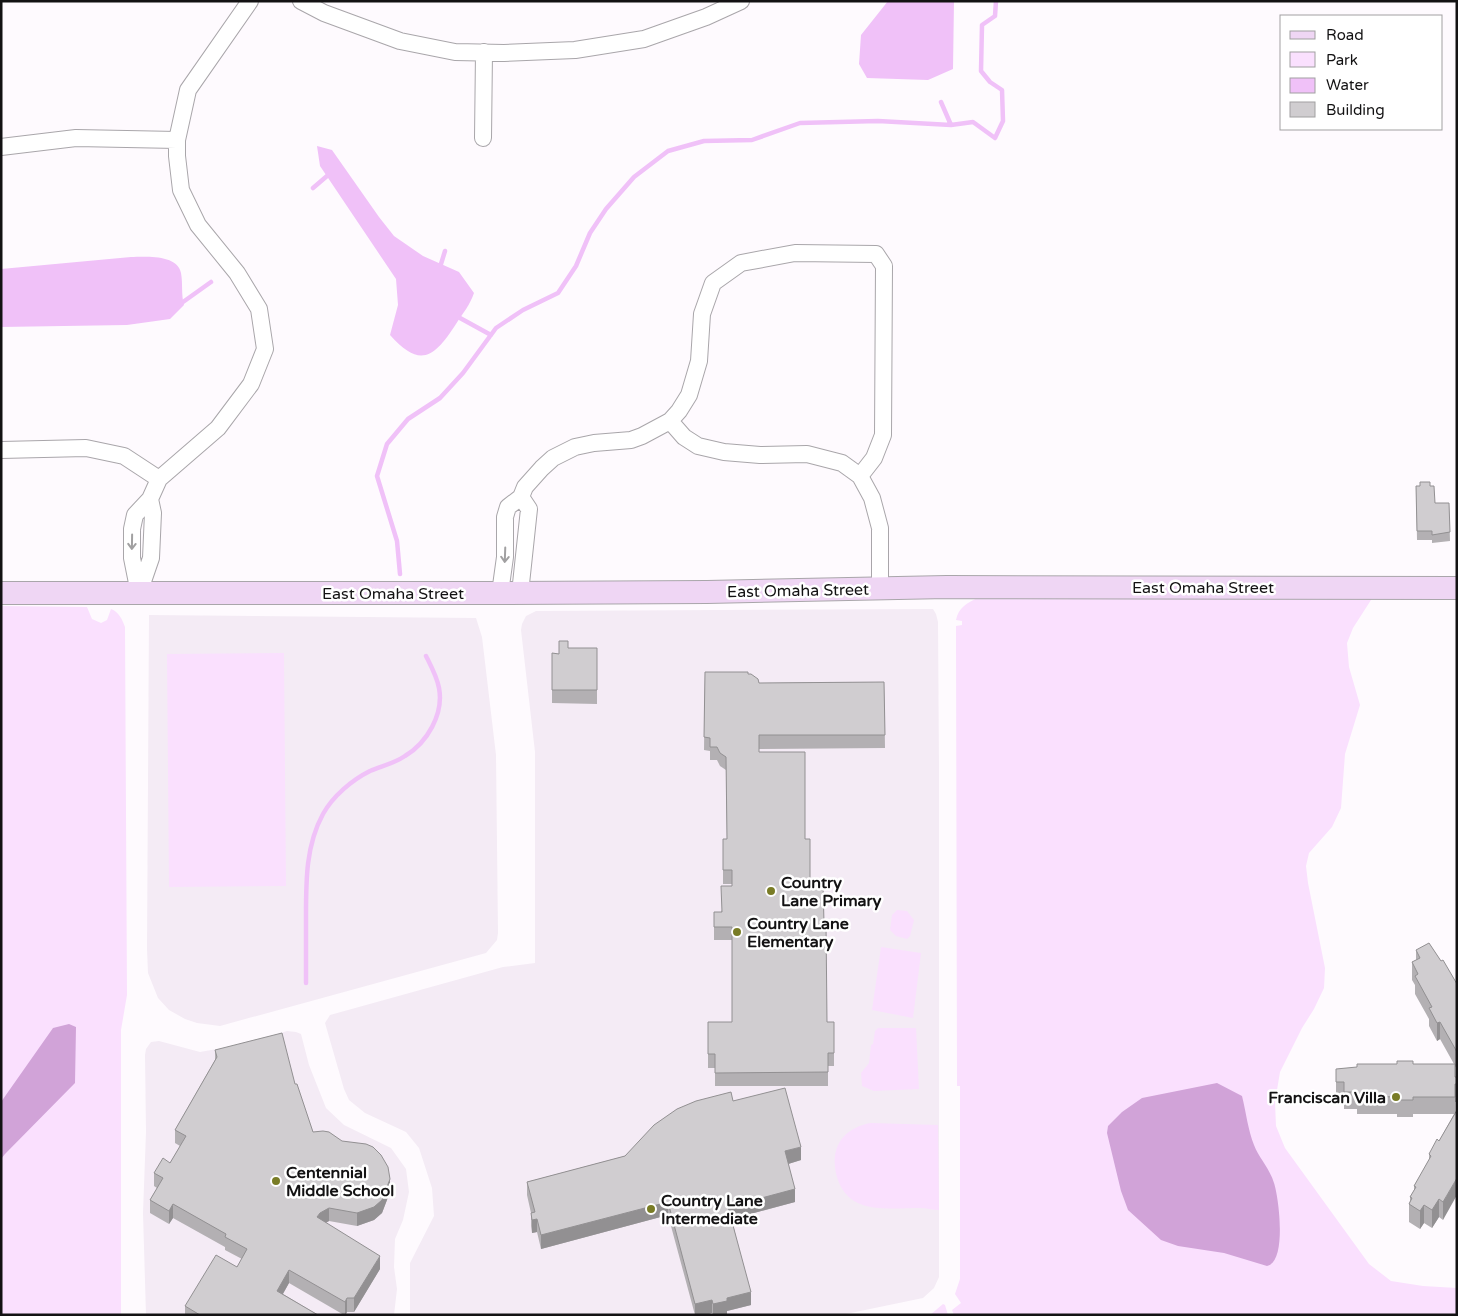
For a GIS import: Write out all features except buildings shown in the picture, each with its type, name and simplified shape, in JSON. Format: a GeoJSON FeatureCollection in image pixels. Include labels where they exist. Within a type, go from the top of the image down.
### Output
{"type":"FeatureCollection","features":[{"type":"Feature","properties":{"kind":"main road","name":"East Omaha Street"},"geometry":{"type":"LineString","coordinates":[[1,593],[510,593],[1099,587],[1457,588]]}},
{"type":"Feature","properties":{"kind":"street"},"geometry":{"type":"LineString","coordinates":[[139,593],[151,558],[153,513],[150,499],[159,479],[218,428],[251,384],[265,349],[259,309],[238,273],[198,225],[181,190],[177,156],[177,140],[188,90],[250,1]]}},
{"type":"Feature","properties":{"kind":"street"},"geometry":{"type":"LineString","coordinates":[[301,1],[324,12],[400,41],[455,52],[575,50],[644,39],[706,18],[740,1]]}},
{"type":"Feature","properties":{"kind":"street"},"geometry":{"type":"LineString","coordinates":[[483,138],[484,52]]}},
{"type":"Feature","properties":{"kind":"street"},"geometry":{"type":"LineString","coordinates":[[1,147],[76,138],[177,140]]}},
{"type":"Feature","properties":{"kind":"street"},"geometry":{"type":"LineString","coordinates":[[510,593],[505,557],[505,517],[508,507],[521,497],[532,478],[553,458],[563,452],[584,444],[631,440],[652,432],[670,421],[679,411],[688,395],[699,361],[702,314],[713,283],[741,263],[794,253],[876,254],[884,266],[883,435],[874,458],[860,476]]}},
{"type":"Feature","properties":{"kind":"street"},"geometry":{"type":"LineString","coordinates":[[670,421],[684,437],[698,446],[724,452],[760,455],[807,454],[842,463],[860,476],[872,498],[880,528],[880,589]]}},
{"type":"Feature","properties":{"kind":"street"},"geometry":{"type":"LineString","coordinates":[[1,450],[86,448],[124,456],[159,479]]}},
{"type":"Feature","properties":{"kind":"street"},"geometry":{"type":"LineString","coordinates":[[510,593],[525,557],[529,509],[521,497]]}},
{"type":"Feature","properties":{"kind":"street"},"geometry":{"type":"LineString","coordinates":[[505,530],[526,531]]}},
{"type":"Feature","properties":{"kind":"shaded area","name":"Country Lane Elementary"},"geometry":{"type":"Polygon","coordinates":[[[933,609],[938,622],[939,767],[939,1277],[934,1288],[923,1298],[841,1315],[410,1315],[410,1263],[434,1216],[432,1188],[419,1148],[406,1132],[365,1113],[349,1100],[344,1089],[325,1023],[330,1015],[503,967],[535,963],[535,752],[521,630],[526,616],[536,611],[933,609]]]}},
{"type":"Feature","properties":{"kind":"shaded area"},"geometry":{"type":"Polygon","coordinates":[[[149,615],[476,618],[482,637],[496,755],[498,933],[497,940],[486,953],[220,1026],[197,1023],[169,1010],[158,998],[148,973],[149,615]]]}},
{"type":"Feature","properties":{"kind":"shaded area"},"geometry":{"type":"Polygon","coordinates":[[[69,1024],[76,1027],[75,1083],[1,1159],[1,1102],[53,1028],[69,1024]]]}},
{"type":"Feature","properties":{"kind":"shaded area","name":"Centennial Middle School"},"geometry":{"type":"Polygon","coordinates":[[[287,1031],[301,1034],[309,1065],[326,1108],[344,1125],[391,1148],[406,1169],[409,1192],[403,1220],[395,1239],[394,1267],[397,1289],[394,1315],[146,1315],[143,1213],[146,1132],[146,1049],[151,1042],[159,1041],[200,1052],[245,1044],[287,1031]]]}},
{"type":"Feature","properties":{"kind":"shaded area"},"geometry":{"type":"Polygon","coordinates":[[[1217,1083],[1242,1096],[1254,1145],[1274,1183],[1278,1202],[1279,1242],[1273,1262],[1267,1266],[1224,1253],[1178,1246],[1161,1240],[1128,1210],[1121,1191],[1107,1133],[1108,1126],[1122,1112],[1142,1098],[1217,1083]]]}},
{"type":"Feature","properties":{"kind":"green space"},"geometry":{"type":"Polygon","coordinates":[[[1371,594],[1371,600],[1353,628],[1347,643],[1349,667],[1360,705],[1345,754],[1341,808],[1332,827],[1309,853],[1306,866],[1325,968],[1324,988],[1280,1072],[1275,1102],[1276,1126],[1285,1148],[1369,1264],[1391,1281],[1423,1286],[1457,1288],[1457,1315],[954,1315],[952,1310],[961,1303],[955,1294],[960,1279],[960,1086],[957,1086],[956,626],[962,625],[962,621],[956,620],[959,612],[967,604],[978,598],[1371,594]]]}},
{"type":"Feature","properties":{"kind":"green space"},"geometry":{"type":"Polygon","coordinates":[[[1,606],[87,607],[92,619],[101,623],[107,620],[111,609],[118,614],[125,627],[127,995],[121,1030],[121,1315],[1,1315],[1,606]]]}},
{"type":"Feature","properties":{"kind":"green space"},"geometry":{"type":"Polygon","coordinates":[[[284,653],[286,886],[169,887],[167,654],[284,653]]]}},
{"type":"Feature","properties":{"kind":"green space"},"geometry":{"type":"Polygon","coordinates":[[[897,910],[907,911],[914,920],[910,936],[907,939],[896,936],[890,930],[892,915],[897,910]]]}},
{"type":"Feature","properties":{"kind":"green space"},"geometry":{"type":"Polygon","coordinates":[[[881,947],[921,953],[913,1018],[872,1010],[881,947]]]}},
{"type":"Feature","properties":{"kind":"green space"},"geometry":{"type":"Polygon","coordinates":[[[878,1028],[916,1028],[919,1089],[874,1091],[862,1086],[861,1073],[869,1063],[871,1045],[873,1044],[875,1031],[878,1028]]]}},
{"type":"Feature","properties":{"kind":"green space"},"geometry":{"type":"Polygon","coordinates":[[[871,1123],[938,1125],[939,1210],[864,1206],[850,1198],[842,1189],[835,1167],[835,1157],[840,1141],[852,1130],[871,1123]]]}},
{"type":"Feature","properties":{"kind":"green space"},"geometry":{"type":"Polygon","coordinates":[[[943,1304],[948,1315],[930,1315],[943,1304]]]}},
{"type":"Feature","properties":{"kind":"water"},"geometry":{"type":"Polygon","coordinates":[[[888,1],[954,1],[953,69],[928,80],[867,78],[859,64],[861,35],[888,1]]]}},
{"type":"Feature","properties":{"kind":"water"},"geometry":{"type":"Polygon","coordinates":[[[317,146],[332,150],[394,236],[423,256],[459,272],[474,293],[448,335],[434,351],[427,355],[410,353],[390,335],[398,305],[396,279],[320,166],[317,146]]]}},
{"type":"Feature","properties":{"kind":"water"},"geometry":{"type":"Polygon","coordinates":[[[131,257],[160,258],[173,262],[178,267],[181,273],[184,305],[170,319],[127,325],[1,327],[1,269],[131,257]]]}},
{"type":"Feature","properties":{"kind":"waterway"},"geometry":{"type":"LineString","coordinates":[[400,574],[397,541],[377,476],[387,444],[408,419],[440,398],[463,373],[496,328],[523,310],[558,293],[576,266],[590,233],[606,209],[634,177],[668,151],[704,141],[752,140],[800,123],[878,121],[951,125],[973,122],[995,138],[1003,121],[1002,90],[990,82],[981,71],[982,25],[995,16],[996,1]]}},
{"type":"Feature","properties":{"kind":"waterway"},"geometry":{"type":"LineString","coordinates":[[941,102],[951,125]]}},
{"type":"Feature","properties":{"kind":"waterway"},"geometry":{"type":"LineString","coordinates":[[313,188],[327,176]]}},
{"type":"Feature","properties":{"kind":"waterway"},"geometry":{"type":"LineString","coordinates":[[441,264],[445,251]]}},
{"type":"Feature","properties":{"kind":"waterway"},"geometry":{"type":"LineString","coordinates":[[183,302],[211,282]]}},
{"type":"Feature","properties":{"kind":"waterway"},"geometry":{"type":"LineString","coordinates":[[460,318],[491,335]]}},
{"type":"Feature","properties":{"kind":"waterway"},"geometry":{"type":"LineString","coordinates":[[306,983],[307,876],[310,850],[317,826],[332,801],[356,779],[370,771],[393,763],[413,750],[427,736],[436,718],[440,698],[437,680],[426,656]]}},
{"type":"Feature","properties":{"kind":"place","name":"Country Lane Primary"},"geometry":{"type":"Point","coordinates":[771,891]}},
{"type":"Feature","properties":{"kind":"place","name":"Country Lane Elementary"},"geometry":{"type":"Point","coordinates":[737,932]}},
{"type":"Feature","properties":{"kind":"place","name":"Franciscan Villa"},"geometry":{"type":"Point","coordinates":[1396,1097]}},
{"type":"Feature","properties":{"kind":"place","name":"Centennial Middle School"},"geometry":{"type":"Point","coordinates":[276,1181]}},
{"type":"Feature","properties":{"kind":"place","name":"Country Lane Intermediate"},"geometry":{"type":"Point","coordinates":[651,1209]}}]}
